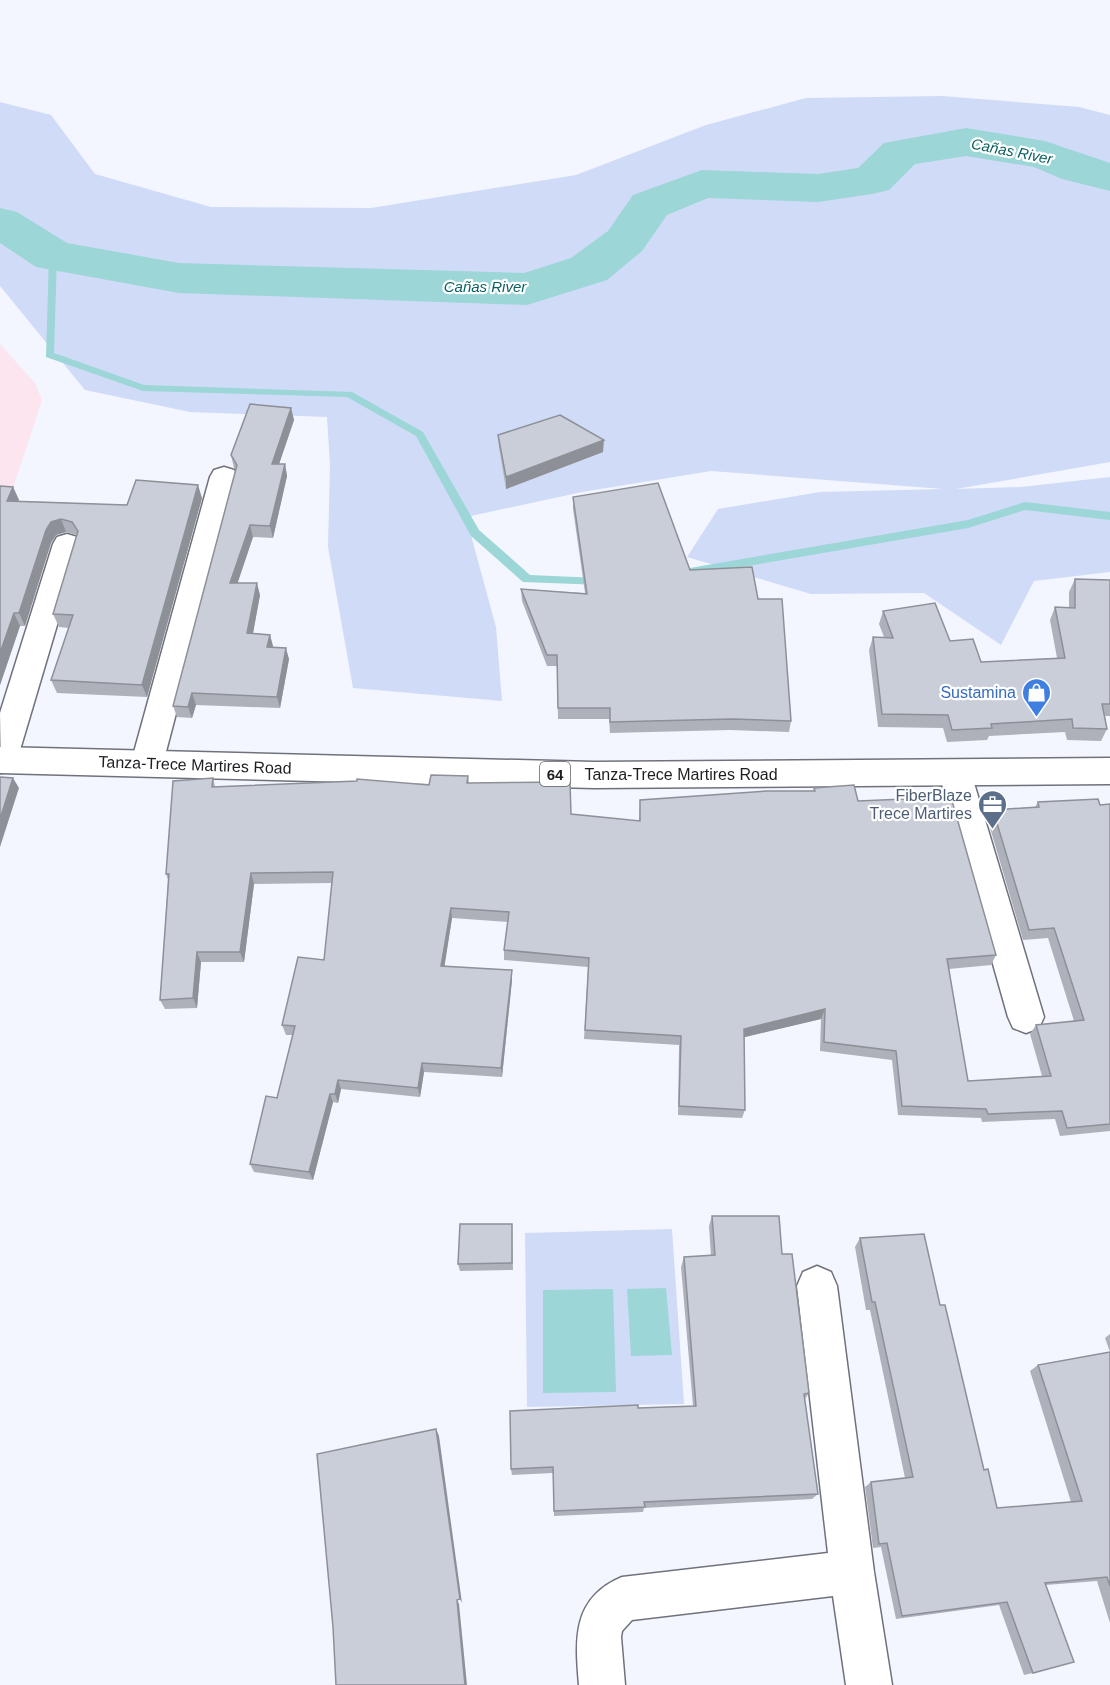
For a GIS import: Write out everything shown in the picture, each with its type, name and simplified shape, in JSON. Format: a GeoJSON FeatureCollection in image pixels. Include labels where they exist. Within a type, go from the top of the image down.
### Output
{"type":"FeatureCollection","features":[{"type":"Feature","properties":{"kind":"main road"},"geometry":{"type":"LineString","coordinates":[[147,763],[224,477]]}},
{"type":"Feature","properties":{"kind":"main road"},"geometry":{"type":"LineString","coordinates":[[1,760],[67,544]]}},
{"type":"Feature","properties":{"kind":"main road","name":"Tanza-Trece Martires Road"},"geometry":{"type":"LineString","coordinates":[[1,760],[594,775],[1110,771]]}},
{"type":"Feature","properties":{"kind":"main road"},"geometry":{"type":"LineString","coordinates":[[955,773],[1026,1017]]}},
{"type":"Feature","properties":{"kind":"main road"},"geometry":{"type":"LineString","coordinates":[[816,1286],[852,1572],[869,1685]]}},
{"type":"Feature","properties":{"kind":"main road"},"geometry":{"type":"LineString","coordinates":[[602,1685],[598,1629],[608,1610],[622,1599],[852,1572]]}},
{"type":"Feature","properties":{"kind":"shaded area"},"geometry":{"type":"Polygon","coordinates":[[[942,96],[1079,107],[1110,115],[1110,462],[956,489],[1021,487],[1110,477],[1110,572],[1034,581],[1001,645],[924,593],[811,594],[687,557],[718,509],[820,492],[943,489],[711,471],[582,492],[466,517],[496,627],[502,701],[353,688],[328,547],[330,465],[327,417],[190,412],[85,390],[0,286],[0,102],[51,115],[95,174],[211,207],[371,208],[576,175],[706,125],[806,98],[942,96]]]}},
{"type":"Feature","properties":{"kind":"shaded area"},"geometry":{"type":"Polygon","coordinates":[[[0,344],[35,383],[42,400],[0,527],[0,344]]]}},
{"type":"Feature","properties":{"kind":"shaded area"},"geometry":{"type":"Polygon","coordinates":[[[672,1229],[684,1404],[527,1407],[525,1233],[672,1229]]]}},
{"type":"Feature","properties":{"kind":"shaded area"},"geometry":{"type":"Polygon","coordinates":[[[666,1288],[672,1355],[631,1356],[627,1289],[666,1288]]]}},
{"type":"Feature","properties":{"kind":"shaded area"},"geometry":{"type":"Polygon","coordinates":[[[613,1289],[616,1392],[543,1393],[543,1290],[613,1289]]]}},
{"type":"Feature","properties":{"kind":"building"},"geometry":{"type":"Polygon","coordinates":[[[250,404],[291,408],[272,464],[285,464],[270,526],[250,525],[230,583],[257,583],[247,633],[270,635],[267,647],[286,648],[277,697],[192,693],[188,707],[173,706],[237,465],[231,455],[250,404]]]}},
{"type":"Feature","properties":{"kind":"building"},"geometry":{"type":"Polygon","coordinates":[[[560,415],[604,440],[506,477],[498,435],[560,415]]]}},
{"type":"Feature","properties":{"kind":"building"},"geometry":{"type":"Polygon","coordinates":[[[136,480],[198,485],[142,685],[51,680],[73,615],[53,614],[78,531],[72,522],[61,519],[51,522],[46,530],[19,613],[14,613],[0,653],[0,486],[13,487],[7,501],[127,505],[136,480]]]}},
{"type":"Feature","properties":{"kind":"building"},"geometry":{"type":"Polygon","coordinates":[[[658,483],[690,570],[752,567],[758,599],[782,599],[791,721],[732,719],[610,722],[610,708],[558,708],[557,655],[547,655],[521,589],[587,594],[573,497],[658,483]]]}},
{"type":"Feature","properties":{"kind":"building"},"geometry":{"type":"Polygon","coordinates":[[[1075,579],[1110,580],[1110,704],[1102,704],[1107,729],[1073,728],[1072,719],[991,724],[992,728],[952,730],[948,715],[882,714],[873,637],[893,638],[883,611],[935,603],[950,641],[973,639],[981,662],[1065,658],[1055,607],[1075,608],[1075,579]]]}},
{"type":"Feature","properties":{"kind":"building"},"geometry":{"type":"Polygon","coordinates":[[[431,775],[468,776],[467,783],[570,782],[571,814],[640,821],[640,800],[767,791],[815,791],[814,788],[854,785],[858,801],[951,797],[996,955],[947,959],[968,1081],[1051,1076],[1036,1025],[1084,1020],[1054,928],[1029,930],[993,810],[1039,807],[1038,802],[1098,799],[1100,805],[1110,804],[1110,1124],[1067,1128],[1062,1111],[988,1114],[986,1109],[902,1106],[896,1051],[824,1042],[825,1009],[744,1029],[745,1110],[679,1106],[681,1036],[585,1030],[589,958],[504,950],[509,912],[451,908],[441,966],[512,970],[501,1068],[422,1063],[418,1088],[338,1080],[335,1094],[330,1094],[309,1172],[250,1164],[266,1096],[277,1098],[295,1026],[282,1025],[298,957],[324,960],[333,872],[251,873],[240,952],[197,952],[193,998],[160,1000],[173,781],[213,778],[212,787],[357,781],[357,779],[429,785],[431,775]]]}},
{"type":"Feature","properties":{"kind":"building"},"geometry":{"type":"Polygon","coordinates":[[[0,777],[13,778],[0,819],[0,777]]]}},
{"type":"Feature","properties":{"kind":"building"},"geometry":{"type":"Polygon","coordinates":[[[712,1216],[779,1216],[782,1254],[792,1254],[809,1393],[804,1394],[818,1494],[644,1502],[645,1507],[554,1511],[553,1467],[511,1469],[510,1411],[638,1405],[638,1408],[696,1406],[684,1257],[715,1255],[712,1216]]]}},
{"type":"Feature","properties":{"kind":"building"},"geometry":{"type":"Polygon","coordinates":[[[460,1224],[512,1224],[512,1263],[458,1264],[460,1224]]]}},
{"type":"Feature","properties":{"kind":"building"},"geometry":{"type":"Polygon","coordinates":[[[924,1234],[940,1305],[945,1305],[984,1470],[988,1469],[997,1508],[1082,1501],[1038,1365],[1110,1352],[1110,1586],[1107,1577],[1045,1583],[1074,1662],[1033,1673],[1007,1602],[902,1616],[887,1543],[879,1544],[871,1482],[913,1477],[875,1302],[872,1302],[860,1238],[924,1234]]]}},
{"type":"Feature","properties":{"kind":"building"},"geometry":{"type":"Polygon","coordinates":[[[436,1429],[460,1599],[457,1600],[465,1685],[336,1685],[317,1454],[436,1429]]]}},
{"type":"Feature","properties":{"kind":"waterway","name":"Cañas River"},"geometry":{"type":"LineString","coordinates":[[0,222],[53,256],[179,278],[527,289],[589,269],[625,241],[650,205],[702,184],[818,188],[872,180],[900,153],[966,142],[1045,155],[1078,169],[1110,177]]}},
{"type":"Feature","properties":{"kind":"waterway"},"geometry":{"type":"LineString","coordinates":[[53,256],[49,355],[143,388],[349,394],[420,434],[475,533],[527,579],[598,582]]}},
{"type":"Feature","properties":{"kind":"waterway"},"geometry":{"type":"LineString","coordinates":[[684,573],[968,524],[1025,506],[1110,516]]}},
{"type":"Feature","properties":{"kind":"place","name":"Sustamina"},"geometry":{"type":"Point","coordinates":[1037,718]}},
{"type":"Feature","properties":{"kind":"place","name":"FiberBlaze Trece Martires"},"geometry":{"type":"Point","coordinates":[993,830]}}]}
